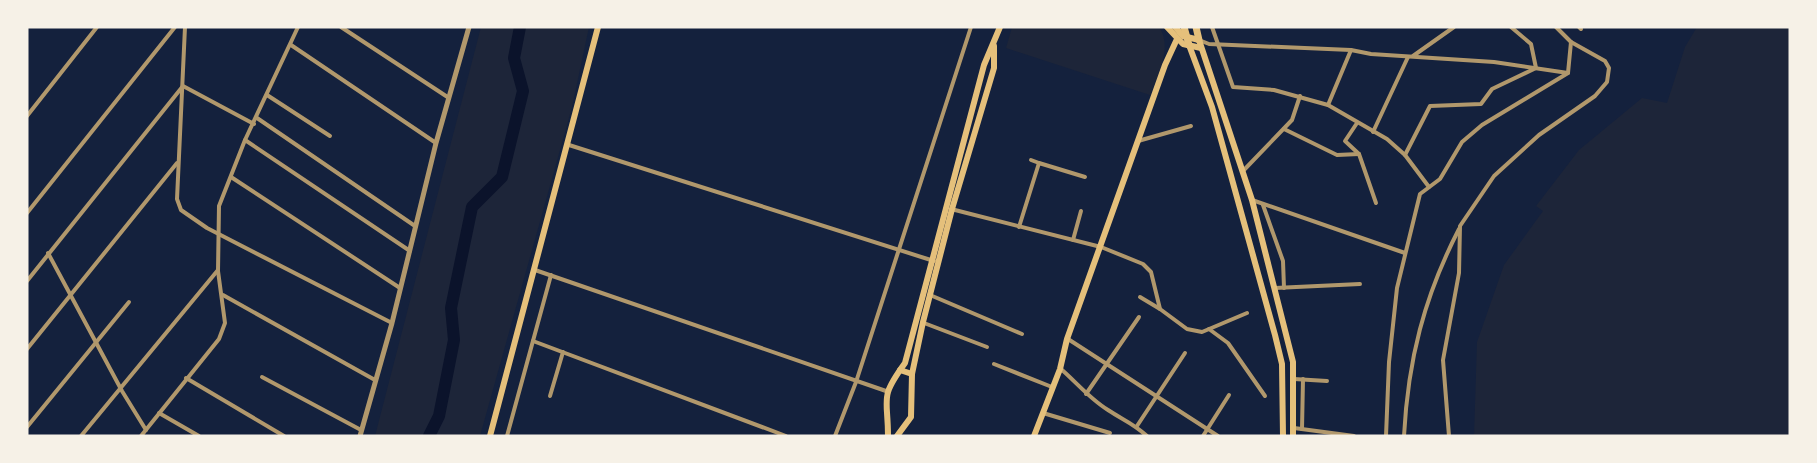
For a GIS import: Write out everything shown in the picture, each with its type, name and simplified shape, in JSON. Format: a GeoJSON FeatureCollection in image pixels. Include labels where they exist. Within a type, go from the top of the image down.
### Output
{"type":"FeatureCollection","features":[{"type":"Feature","properties":{"kind":"highway"},"geometry":{"type":"LineString","coordinates":[[1196,27],[1200,44]]}},
{"type":"Feature","properties":{"kind":"highway"},"geometry":{"type":"LineString","coordinates":[[1183,33],[1189,45]]}},
{"type":"Feature","properties":{"kind":"main road"},"geometry":{"type":"LineString","coordinates":[[490,436],[569,145],[598,27]]}},
{"type":"Feature","properties":{"kind":"main road"},"geometry":{"type":"LineString","coordinates":[[897,436],[911,417],[912,374],[939,262],[949,208],[984,64],[994,46],[1000,27]]}},
{"type":"Feature","properties":{"kind":"main road"},"geometry":{"type":"LineString","coordinates":[[1167,27],[1183,33]]}},
{"type":"Feature","properties":{"kind":"main road"},"geometry":{"type":"LineString","coordinates":[[1175,27],[1200,44],[1252,200],[1293,362],[1293,436]]}},
{"type":"Feature","properties":{"kind":"main road"},"geometry":{"type":"LineString","coordinates":[[1034,436],[1060,369],[1067,339],[1165,65],[1183,33]]}},
{"type":"Feature","properties":{"kind":"main road"},"geometry":{"type":"LineString","coordinates":[[1200,44],[1189,45],[1212,107],[1282,364],[1283,436]]}},
{"type":"Feature","properties":{"kind":"main road"},"geometry":{"type":"LineString","coordinates":[[888,436],[884,408],[886,391],[904,363],[931,260],[994,68],[994,46]]}},
{"type":"Feature","properties":{"kind":"main road"},"geometry":{"type":"LineString","coordinates":[[900,370],[912,374]]}},
{"type":"Feature","properties":{"kind":"street"},"geometry":{"type":"LineString","coordinates":[[27,116],[98,27]]}},
{"type":"Feature","properties":{"kind":"street"},"geometry":{"type":"LineString","coordinates":[[27,213],[175,27]]}},
{"type":"Feature","properties":{"kind":"street"},"geometry":{"type":"LineString","coordinates":[[185,27],[177,199],[182,210],[219,233],[392,323]]}},
{"type":"Feature","properties":{"kind":"street"},"geometry":{"type":"LineString","coordinates":[[141,436],[219,339],[225,323],[219,269],[219,206],[245,140],[298,27]]}},
{"type":"Feature","properties":{"kind":"street"},"geometry":{"type":"LineString","coordinates":[[341,27],[449,98]]}},
{"type":"Feature","properties":{"kind":"street"},"geometry":{"type":"LineString","coordinates":[[262,377],[360,433],[392,323],[436,143],[469,27]]}},
{"type":"Feature","properties":{"kind":"street"},"geometry":{"type":"LineString","coordinates":[[835,436],[900,250],[971,27]]}},
{"type":"Feature","properties":{"kind":"street"},"geometry":{"type":"LineString","coordinates":[[1212,27],[1216,45],[1233,87],[1274,90],[1328,105],[1388,139],[1430,187]]}},
{"type":"Feature","properties":{"kind":"street"},"geometry":{"type":"LineString","coordinates":[[1373,132],[1411,57],[1454,27]]}},
{"type":"Feature","properties":{"kind":"street"},"geometry":{"type":"LineString","coordinates":[[1511,27],[1531,44],[1536,69]]}},
{"type":"Feature","properties":{"kind":"street"},"geometry":{"type":"LineString","coordinates":[[1404,436],[1407,384],[1425,307],[1437,270],[1460,226],[1494,176],[1539,135],[1595,96],[1607,82],[1609,68],[1605,61],[1571,42],[1556,27]]}},
{"type":"Feature","properties":{"kind":"street"},"geometry":{"type":"LineString","coordinates":[[1568,74],[1571,42]]}},
{"type":"Feature","properties":{"kind":"street"},"geometry":{"type":"LineString","coordinates":[[1200,44],[1209,44]]}},
{"type":"Feature","properties":{"kind":"street"},"geometry":{"type":"LineString","coordinates":[[1200,44],[1351,50],[1568,74]]}},
{"type":"Feature","properties":{"kind":"street"},"geometry":{"type":"LineString","coordinates":[[291,45],[436,143]]}},
{"type":"Feature","properties":{"kind":"street"},"geometry":{"type":"LineString","coordinates":[[1328,105],[1351,50]]}},
{"type":"Feature","properties":{"kind":"street"},"geometry":{"type":"LineString","coordinates":[[1405,156],[1430,106],[1481,104],[1492,89],[1536,69]]}},
{"type":"Feature","properties":{"kind":"street"},"geometry":{"type":"LineString","coordinates":[[1386,436],[1389,362],[1397,288],[1420,194],[1440,179],[1462,142],[1482,125],[1568,74]]}},
{"type":"Feature","properties":{"kind":"street"},"geometry":{"type":"LineString","coordinates":[[183,86],[254,124]]}},
{"type":"Feature","properties":{"kind":"street"},"geometry":{"type":"LineString","coordinates":[[27,281],[183,86]]}},
{"type":"Feature","properties":{"kind":"street"},"geometry":{"type":"LineString","coordinates":[[267,95],[330,136]]}},
{"type":"Feature","properties":{"kind":"street"},"geometry":{"type":"LineString","coordinates":[[1242,171],[1292,120],[1300,96]]}},
{"type":"Feature","properties":{"kind":"street"},"geometry":{"type":"LineString","coordinates":[[257,118],[416,226]]}},
{"type":"Feature","properties":{"kind":"street"},"geometry":{"type":"LineString","coordinates":[[1357,123],[1345,141],[1359,154],[1376,203]]}},
{"type":"Feature","properties":{"kind":"street"},"geometry":{"type":"LineString","coordinates":[[1137,141],[1191,126]]}},
{"type":"Feature","properties":{"kind":"street"},"geometry":{"type":"LineString","coordinates":[[1284,129],[1337,155],[1359,154]]}},
{"type":"Feature","properties":{"kind":"street"},"geometry":{"type":"LineString","coordinates":[[245,140],[410,251]]}},
{"type":"Feature","properties":{"kind":"street"},"geometry":{"type":"LineString","coordinates":[[569,145],[939,262]]}},
{"type":"Feature","properties":{"kind":"street"},"geometry":{"type":"LineString","coordinates":[[1031,160],[1085,177]]}},
{"type":"Feature","properties":{"kind":"street"},"geometry":{"type":"LineString","coordinates":[[27,349],[178,163]]}},
{"type":"Feature","properties":{"kind":"street"},"geometry":{"type":"LineString","coordinates":[[1019,227],[1039,163]]}},
{"type":"Feature","properties":{"kind":"street"},"geometry":{"type":"LineString","coordinates":[[231,177],[400,288]]}},
{"type":"Feature","properties":{"kind":"street"},"geometry":{"type":"LineString","coordinates":[[1252,200],[1405,253]]}},
{"type":"Feature","properties":{"kind":"street"},"geometry":{"type":"LineString","coordinates":[[1262,204],[1283,261],[1284,288]]}},
{"type":"Feature","properties":{"kind":"street"},"geometry":{"type":"LineString","coordinates":[[949,208],[1101,247],[1143,264],[1151,272],[1160,309]]}},
{"type":"Feature","properties":{"kind":"street"},"geometry":{"type":"LineString","coordinates":[[1073,240],[1081,211]]}},
{"type":"Feature","properties":{"kind":"street"},"geometry":{"type":"LineString","coordinates":[[1449,436],[1443,360],[1459,273],[1460,226]]}},
{"type":"Feature","properties":{"kind":"street"},"geometry":{"type":"LineString","coordinates":[[48,254],[120,387],[146,429]]}},
{"type":"Feature","properties":{"kind":"street"},"geometry":{"type":"LineString","coordinates":[[81,436],[219,269]]}},
{"type":"Feature","properties":{"kind":"street"},"geometry":{"type":"LineString","coordinates":[[535,270],[886,391]]}},
{"type":"Feature","properties":{"kind":"street"},"geometry":{"type":"LineString","coordinates":[[507,436],[551,275]]}},
{"type":"Feature","properties":{"kind":"street"},"geometry":{"type":"LineString","coordinates":[[1274,288],[1360,284]]}},
{"type":"Feature","properties":{"kind":"street"},"geometry":{"type":"LineString","coordinates":[[223,295],[375,381]]}},
{"type":"Feature","properties":{"kind":"street"},"geometry":{"type":"LineString","coordinates":[[930,295],[1022,333]]}},
{"type":"Feature","properties":{"kind":"street"},"geometry":{"type":"LineString","coordinates":[[1140,297],[1187,329],[1202,332],[1247,313]]}},
{"type":"Feature","properties":{"kind":"street"},"geometry":{"type":"LineString","coordinates":[[27,427],[129,302]]}},
{"type":"Feature","properties":{"kind":"street"},"geometry":{"type":"LineString","coordinates":[[1086,394],[1139,317]]}},
{"type":"Feature","properties":{"kind":"street"},"geometry":{"type":"LineString","coordinates":[[923,322],[987,347]]}},
{"type":"Feature","properties":{"kind":"street"},"geometry":{"type":"LineString","coordinates":[[1208,329],[1228,343],[1266,396]]}},
{"type":"Feature","properties":{"kind":"street"},"geometry":{"type":"LineString","coordinates":[[1067,339],[1108,363],[1218,436]]}},
{"type":"Feature","properties":{"kind":"street"},"geometry":{"type":"LineString","coordinates":[[533,341],[786,436]]}},
{"type":"Feature","properties":{"kind":"street"},"geometry":{"type":"LineString","coordinates":[[550,396],[563,352]]}},
{"type":"Feature","properties":{"kind":"street"},"geometry":{"type":"LineString","coordinates":[[1137,426],[1155,394],[1185,353]]}},
{"type":"Feature","properties":{"kind":"street"},"geometry":{"type":"LineString","coordinates":[[994,364],[1052,387]]}},
{"type":"Feature","properties":{"kind":"street"},"geometry":{"type":"LineString","coordinates":[[1060,369],[1086,394],[1109,411],[1137,426],[1147,436]]}},
{"type":"Feature","properties":{"kind":"street"},"geometry":{"type":"LineString","coordinates":[[186,378],[284,436]]}},
{"type":"Feature","properties":{"kind":"street"},"geometry":{"type":"LineString","coordinates":[[1294,379],[1327,381]]}},
{"type":"Feature","properties":{"kind":"street"},"geometry":{"type":"LineString","coordinates":[[1302,429],[1303,379]]}},
{"type":"Feature","properties":{"kind":"street"},"geometry":{"type":"LineString","coordinates":[[1203,436],[1229,395]]}},
{"type":"Feature","properties":{"kind":"street"},"geometry":{"type":"LineString","coordinates":[[1043,413],[1110,433]]}},
{"type":"Feature","properties":{"kind":"street"},"geometry":{"type":"LineString","coordinates":[[159,414],[198,436]]}},
{"type":"Feature","properties":{"kind":"street"},"geometry":{"type":"LineString","coordinates":[[1294,428],[1354,436]]}},
{"type":"Feature","properties":{"kind":"shaded area"},"geometry":{"type":"Polygon","coordinates":[[[481,27],[589,27],[572,107],[480,436],[375,436],[481,27]]]}},
{"type":"Feature","properties":{"kind":"shaded area"},"geometry":{"type":"Polygon","coordinates":[[[1012,27],[1159,27],[1165,43],[1163,61],[1150,95],[1006,48],[1012,27]]]}},
{"type":"Feature","properties":{"kind":"shaded area"},"geometry":{"type":"Polygon","coordinates":[[[1697,27],[1790,27],[1790,436],[1474,436],[1477,342],[1504,265],[1543,211],[1536,206],[1579,150],[1642,98],[1667,103],[1685,47],[1697,27]]]}},
{"type":"Feature","properties":{"kind":"waterway"},"geometry":{"type":"LineString","coordinates":[[429,436],[439,416],[454,340],[451,308],[472,207],[502,177],[523,91],[514,58],[520,27]]}}]}
